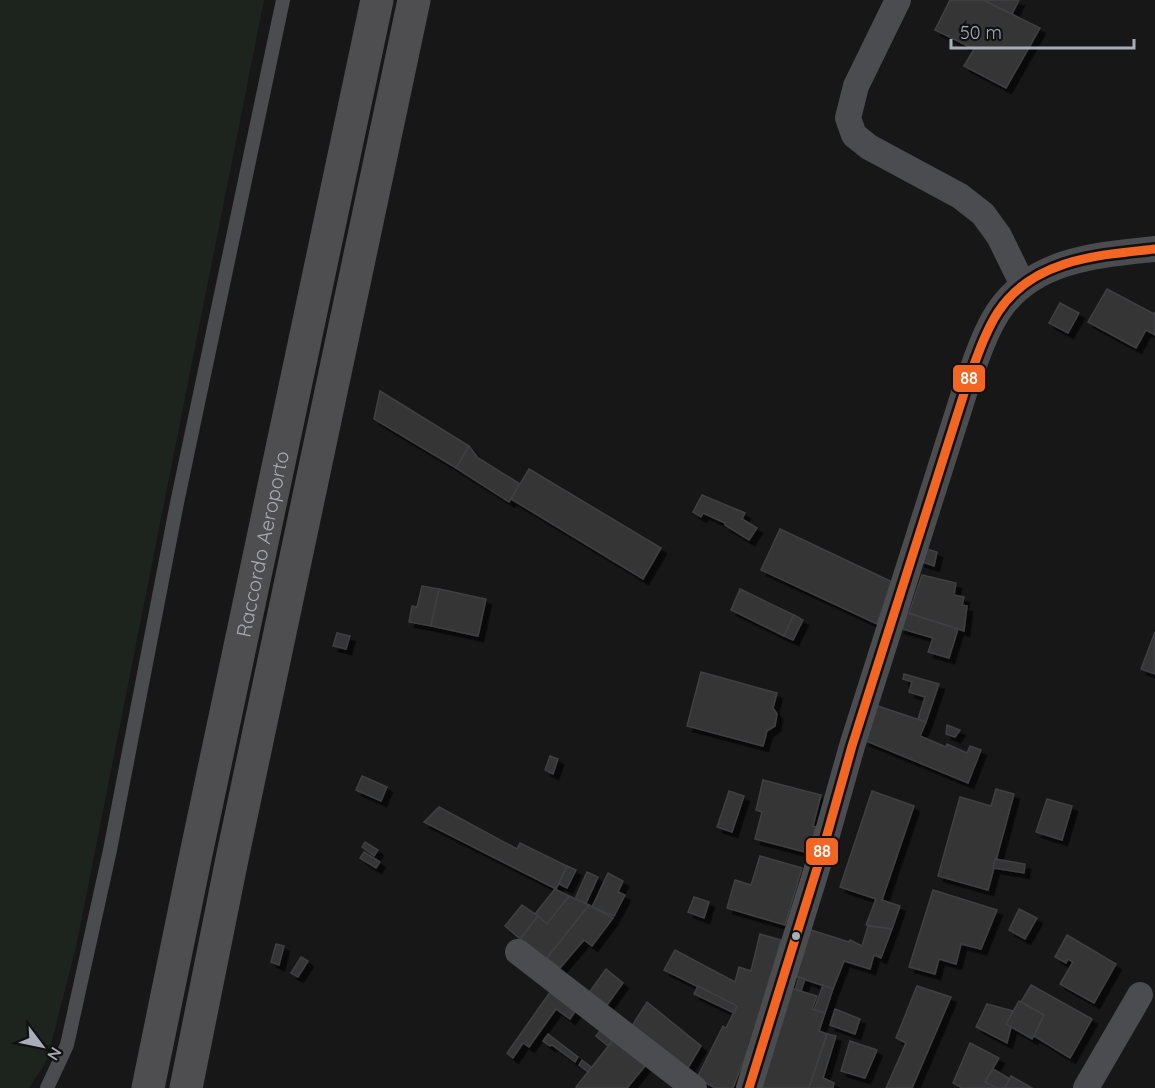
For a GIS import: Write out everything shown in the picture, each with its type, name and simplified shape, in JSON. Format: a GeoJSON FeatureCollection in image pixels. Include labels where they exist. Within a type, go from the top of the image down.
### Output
{"type":"FeatureCollection","features":[{"type":"Feature","properties":{"kind":"highway","name":"Raccordo Aeroporto"},"geometry":{"type":"LineString","coordinates":[[148,1088],[377,0]]}},
{"type":"Feature","properties":{"kind":"highway","name":"Raccordo Aeroporto"},"geometry":{"type":"LineString","coordinates":[[186,1088],[232,859],[414,0]]}},
{"type":"Feature","properties":{"kind":"street"},"geometry":{"type":"LineString","coordinates":[[898,0],[856,86],[848,118],[854,135],[868,147],[960,196],[983,214],[999,236],[1023,285]]}},
{"type":"Feature","properties":{"kind":"street"},"geometry":{"type":"LineString","coordinates":[[749,1088],[823,849],[852,746],[968,384],[989,329],[998,312],[1023,285],[1040,274],[1082,258],[1155,249]]}},
{"type":"Feature","properties":{"kind":"street"},"geometry":{"type":"LineString","coordinates":[[518,952],[694,1088]]}},
{"type":"Feature","properties":{"kind":"street"},"geometry":{"type":"LineString","coordinates":[[1086,1088],[1140,995]]}},
{"type":"Feature","properties":{"kind":"lane"},"geometry":{"type":"LineString","coordinates":[[47,1088],[67,1045],[110,850],[177,503],[283,0]]}},
{"type":"Feature","properties":{"kind":"shaded area"},"geometry":{"type":"Polygon","coordinates":[[[0,0],[264,0],[76,947],[47,1060],[29,1088],[0,1088],[0,0]]]}},
{"type":"Feature","properties":{"kind":"building"},"geometry":{"type":"Polygon","coordinates":[[[950,0],[983,0],[1040,28],[1006,88],[964,66],[974,49],[935,30],[950,0]]]}},
{"type":"Feature","properties":{"kind":"building"},"geometry":{"type":"Polygon","coordinates":[[[983,0],[1019,0],[1012,14],[983,0]]]}},
{"type":"Feature","properties":{"kind":"building"},"geometry":{"type":"Polygon","coordinates":[[[1107,289],[1154,314],[1155,312],[1155,335],[1146,330],[1136,348],[1088,322],[1107,289]]]}},
{"type":"Feature","properties":{"kind":"building"},"geometry":{"type":"Polygon","coordinates":[[[1060,303],[1079,313],[1068,333],[1049,323],[1060,303]]]}},
{"type":"Feature","properties":{"kind":"building"},"geometry":{"type":"Polygon","coordinates":[[[380,391],[469,446],[456,468],[374,419],[380,391]]]}},
{"type":"Feature","properties":{"kind":"building"},"geometry":{"type":"Polygon","coordinates":[[[469,446],[478,458],[520,484],[509,502],[456,468],[469,446]]]}},
{"type":"Feature","properties":{"kind":"building"},"geometry":{"type":"Polygon","coordinates":[[[529,469],[661,548],[643,579],[511,499],[529,469]]]}},
{"type":"Feature","properties":{"kind":"building"},"geometry":{"type":"Polygon","coordinates":[[[702,495],[745,513],[742,519],[757,528],[749,540],[725,523],[703,513],[701,517],[693,512],[702,495]]]}},
{"type":"Feature","properties":{"kind":"building"},"geometry":{"type":"Polygon","coordinates":[[[780,529],[892,582],[877,624],[761,570],[780,529]]]}},
{"type":"Feature","properties":{"kind":"building"},"geometry":{"type":"Polygon","coordinates":[[[923,548],[937,552],[934,566],[919,561],[923,548]]]}},
{"type":"Feature","properties":{"kind":"building"},"geometry":{"type":"Polygon","coordinates":[[[922,575],[956,583],[954,595],[964,597],[962,605],[967,606],[964,631],[909,613],[922,575]]]}},
{"type":"Feature","properties":{"kind":"building"},"geometry":{"type":"Polygon","coordinates":[[[422,586],[439,589],[431,626],[409,622],[412,606],[417,607],[422,586]]]}},
{"type":"Feature","properties":{"kind":"building"},"geometry":{"type":"Polygon","coordinates":[[[439,589],[486,599],[478,636],[431,626],[439,589]]]}},
{"type":"Feature","properties":{"kind":"building"},"geometry":{"type":"Polygon","coordinates":[[[740,589],[794,615],[784,636],[731,610],[740,589]]]}},
{"type":"Feature","properties":{"kind":"building"},"geometry":{"type":"Polygon","coordinates":[[[904,612],[958,629],[949,658],[928,652],[933,638],[899,628],[904,612]]]}},
{"type":"Feature","properties":{"kind":"building"},"geometry":{"type":"Polygon","coordinates":[[[794,615],[803,620],[793,640],[784,636],[794,615]]]}},
{"type":"Feature","properties":{"kind":"building"},"geometry":{"type":"Polygon","coordinates":[[[1155,632],[1155,674],[1141,669],[1155,632]]]}},
{"type":"Feature","properties":{"kind":"building"},"geometry":{"type":"Polygon","coordinates":[[[337,633],[350,636],[346,649],[333,646],[337,633]]]}},
{"type":"Feature","properties":{"kind":"building"},"geometry":{"type":"Polygon","coordinates":[[[701,672],[777,693],[773,708],[777,714],[775,726],[767,731],[763,746],[687,726],[701,672]]]}},
{"type":"Feature","properties":{"kind":"building"},"geometry":{"type":"Polygon","coordinates":[[[904,674],[939,684],[926,722],[918,719],[925,697],[909,692],[912,682],[903,679],[904,674]]]}},
{"type":"Feature","properties":{"kind":"building"},"geometry":{"type":"Polygon","coordinates":[[[875,705],[926,722],[920,736],[967,753],[970,746],[981,750],[968,783],[864,740],[875,705]]]}},
{"type":"Feature","properties":{"kind":"building"},"geometry":{"type":"Polygon","coordinates":[[[947,725],[960,730],[955,737],[946,734],[947,725]]]}},
{"type":"Feature","properties":{"kind":"building"},"geometry":{"type":"Polygon","coordinates":[[[550,756],[558,759],[553,774],[545,770],[550,756]]]}},
{"type":"Feature","properties":{"kind":"building"},"geometry":{"type":"Polygon","coordinates":[[[362,776],[387,787],[381,801],[356,790],[362,776]]]}},
{"type":"Feature","properties":{"kind":"building"},"geometry":{"type":"Polygon","coordinates":[[[763,780],[821,795],[809,853],[755,839],[762,812],[756,810],[763,780]]]}},
{"type":"Feature","properties":{"kind":"building"},"geometry":{"type":"Polygon","coordinates":[[[996,789],[1014,794],[988,890],[938,876],[960,797],[991,806],[996,789]]]}},
{"type":"Feature","properties":{"kind":"building"},"geometry":{"type":"Polygon","coordinates":[[[729,791],[744,796],[732,832],[717,827],[729,791]]]}},
{"type":"Feature","properties":{"kind":"building"},"geometry":{"type":"Polygon","coordinates":[[[872,791],[914,806],[882,900],[900,906],[892,929],[866,925],[876,899],[840,887],[872,791]]]}},
{"type":"Feature","properties":{"kind":"building"},"geometry":{"type":"Polygon","coordinates":[[[1047,799],[1072,806],[1062,840],[1036,832],[1047,799]]]}},
{"type":"Feature","properties":{"kind":"building"},"geometry":{"type":"Polygon","coordinates":[[[439,807],[517,849],[520,843],[567,866],[556,889],[424,822],[439,807]]]}},
{"type":"Feature","properties":{"kind":"building"},"geometry":{"type":"Polygon","coordinates":[[[365,842],[378,850],[374,856],[362,847],[365,842]]]}},
{"type":"Feature","properties":{"kind":"building"},"geometry":{"type":"Polygon","coordinates":[[[364,852],[380,862],[376,868],[360,858],[364,852]]]}},
{"type":"Feature","properties":{"kind":"building"},"geometry":{"type":"Polygon","coordinates":[[[760,856],[802,868],[785,925],[727,908],[735,880],[751,885],[760,856]]]}},
{"type":"Feature","properties":{"kind":"building"},"geometry":{"type":"Polygon","coordinates":[[[995,859],[1025,864],[1024,873],[993,868],[995,859]]]}},
{"type":"Feature","properties":{"kind":"building"},"geometry":{"type":"Polygon","coordinates":[[[567,866],[576,870],[567,888],[559,884],[567,866]]]}},
{"type":"Feature","properties":{"kind":"building"},"geometry":{"type":"Polygon","coordinates":[[[587,872],[598,877],[586,903],[575,899],[587,872]]]}},
{"type":"Feature","properties":{"kind":"building"},"geometry":{"type":"Polygon","coordinates":[[[608,873],[623,881],[618,892],[625,895],[614,916],[592,907],[608,873]]]}},
{"type":"Feature","properties":{"kind":"building"},"geometry":{"type":"Polygon","coordinates":[[[555,889],[569,896],[547,924],[535,914],[555,889]]]}},
{"type":"Feature","properties":{"kind":"building"},"geometry":{"type":"Polygon","coordinates":[[[933,890],[997,910],[981,949],[961,944],[956,964],[939,959],[935,974],[909,967],[933,890]]]}},
{"type":"Feature","properties":{"kind":"building"},"geometry":{"type":"Polygon","coordinates":[[[569,896],[589,905],[545,960],[520,939],[538,916],[547,924],[569,896]]]}},
{"type":"Feature","properties":{"kind":"building"},"geometry":{"type":"Polygon","coordinates":[[[694,897],[709,902],[704,918],[688,912],[694,897]]]}},
{"type":"Feature","properties":{"kind":"building"},"geometry":{"type":"Polygon","coordinates":[[[522,905],[538,916],[520,939],[505,926],[522,905]]]}},
{"type":"Feature","properties":{"kind":"building"},"geometry":{"type":"Polygon","coordinates":[[[589,905],[613,918],[592,946],[584,940],[560,968],[547,958],[589,905]]]}},
{"type":"Feature","properties":{"kind":"building"},"geometry":{"type":"Polygon","coordinates":[[[1019,909],[1037,918],[1025,939],[1009,930],[1019,909]]]}},
{"type":"Feature","properties":{"kind":"building"},"geometry":{"type":"Polygon","coordinates":[[[868,926],[892,929],[881,958],[874,955],[870,969],[844,961],[833,989],[794,976],[808,929],[849,942],[850,940],[862,946],[868,926]]]}},
{"type":"Feature","properties":{"kind":"building"},"geometry":{"type":"Polygon","coordinates":[[[760,934],[781,940],[752,1039],[733,1088],[715,1088],[697,1078],[723,1026],[726,1028],[737,1006],[664,970],[675,950],[735,982],[739,967],[751,971],[760,934]]]}},
{"type":"Feature","properties":{"kind":"building"},"geometry":{"type":"Polygon","coordinates":[[[1067,935],[1116,964],[1094,1003],[1060,984],[1073,962],[1068,959],[1066,963],[1055,957],[1067,935]]]}},
{"type":"Feature","properties":{"kind":"building"},"geometry":{"type":"Polygon","coordinates":[[[276,944],[284,946],[279,965],[271,962],[276,944]]]}},
{"type":"Feature","properties":{"kind":"building"},"geometry":{"type":"Polygon","coordinates":[[[301,957],[308,961],[298,977],[291,973],[301,957]]]}},
{"type":"Feature","properties":{"kind":"building"},"geometry":{"type":"Polygon","coordinates":[[[606,969],[623,983],[605,1008],[588,994],[606,969]]]}},
{"type":"Feature","properties":{"kind":"building"},"geometry":{"type":"Polygon","coordinates":[[[799,977],[805,979],[801,991],[795,990],[799,977]]]}},
{"type":"Feature","properties":{"kind":"building"},"geometry":{"type":"Polygon","coordinates":[[[823,985],[833,989],[825,1013],[814,1010],[823,985]]]}},
{"type":"Feature","properties":{"kind":"building"},"geometry":{"type":"Polygon","coordinates":[[[1031,985],[1092,1019],[1070,1058],[1034,1036],[1044,1015],[1021,1002],[1031,985]]]}},
{"type":"Feature","properties":{"kind":"building"},"geometry":{"type":"Polygon","coordinates":[[[698,986],[737,1006],[734,1013],[694,994],[698,986]]]}},
{"type":"Feature","properties":{"kind":"building"},"geometry":{"type":"Polygon","coordinates":[[[917,986],[951,997],[912,1088],[886,1088],[906,1043],[896,1038],[917,986]]]}},
{"type":"Feature","properties":{"kind":"building"},"geometry":{"type":"Polygon","coordinates":[[[553,988],[579,1006],[570,1019],[556,1009],[529,1047],[523,1043],[513,1058],[507,1053],[553,988]]]}},
{"type":"Feature","properties":{"kind":"building"},"geometry":{"type":"Polygon","coordinates":[[[790,988],[817,996],[812,1009],[825,1013],[819,1031],[827,1034],[809,1088],[759,1088],[790,988]]]}},
{"type":"Feature","properties":{"kind":"building"},"geometry":{"type":"Polygon","coordinates":[[[1019,1001],[1044,1015],[1032,1039],[1006,1024],[1019,1001]]]}},
{"type":"Feature","properties":{"kind":"building"},"geometry":{"type":"Polygon","coordinates":[[[647,1002],[701,1046],[685,1073],[630,1029],[647,1002]]]}},
{"type":"Feature","properties":{"kind":"building"},"geometry":{"type":"Polygon","coordinates":[[[987,1004],[1013,1011],[1006,1024],[1011,1027],[1007,1043],[976,1027],[987,1004]]]}},
{"type":"Feature","properties":{"kind":"building"},"geometry":{"type":"Polygon","coordinates":[[[835,1009],[860,1019],[855,1034],[830,1025],[835,1009]]]}},
{"type":"Feature","properties":{"kind":"building"},"geometry":{"type":"Polygon","coordinates":[[[604,1025],[617,1035],[608,1046],[596,1036],[604,1025]]]}},
{"type":"Feature","properties":{"kind":"building"},"geometry":{"type":"Polygon","coordinates":[[[548,1034],[578,1057],[575,1062],[543,1041],[548,1034]]]}},
{"type":"Feature","properties":{"kind":"building"},"geometry":{"type":"Polygon","coordinates":[[[827,1034],[836,1036],[823,1078],[834,1083],[833,1088],[809,1088],[827,1034]]]}},
{"type":"Feature","properties":{"kind":"building"},"geometry":{"type":"Polygon","coordinates":[[[617,1035],[649,1061],[627,1088],[577,1088],[576,1087],[617,1035]]]}},
{"type":"Feature","properties":{"kind":"building"},"geometry":{"type":"Polygon","coordinates":[[[850,1041],[877,1050],[865,1078],[841,1071],[850,1041]]]}},
{"type":"Feature","properties":{"kind":"building"},"geometry":{"type":"Polygon","coordinates":[[[970,1043],[999,1058],[985,1082],[997,1088],[962,1088],[953,1083],[970,1043]]]}},
{"type":"Feature","properties":{"kind":"building"},"geometry":{"type":"Polygon","coordinates":[[[582,1060],[591,1067],[588,1072],[579,1065],[582,1060]]]}},
{"type":"Feature","properties":{"kind":"building"},"geometry":{"type":"Polygon","coordinates":[[[993,1069],[1010,1079],[1005,1088],[997,1088],[985,1082],[993,1069]]]}},
{"type":"Feature","properties":{"kind":"building"},"geometry":{"type":"Polygon","coordinates":[[[1011,1076],[1032,1088],[1005,1088],[1011,1076]]]}},
{"type":"Feature","properties":{"kind":"transit line","name":"88"},"geometry":{"type":"LineString","coordinates":[[749,1088],[823,849],[852,746],[967,384],[989,329],[998,312],[1012,294],[1048,270],[1090,258],[1155,249]]}}]}
